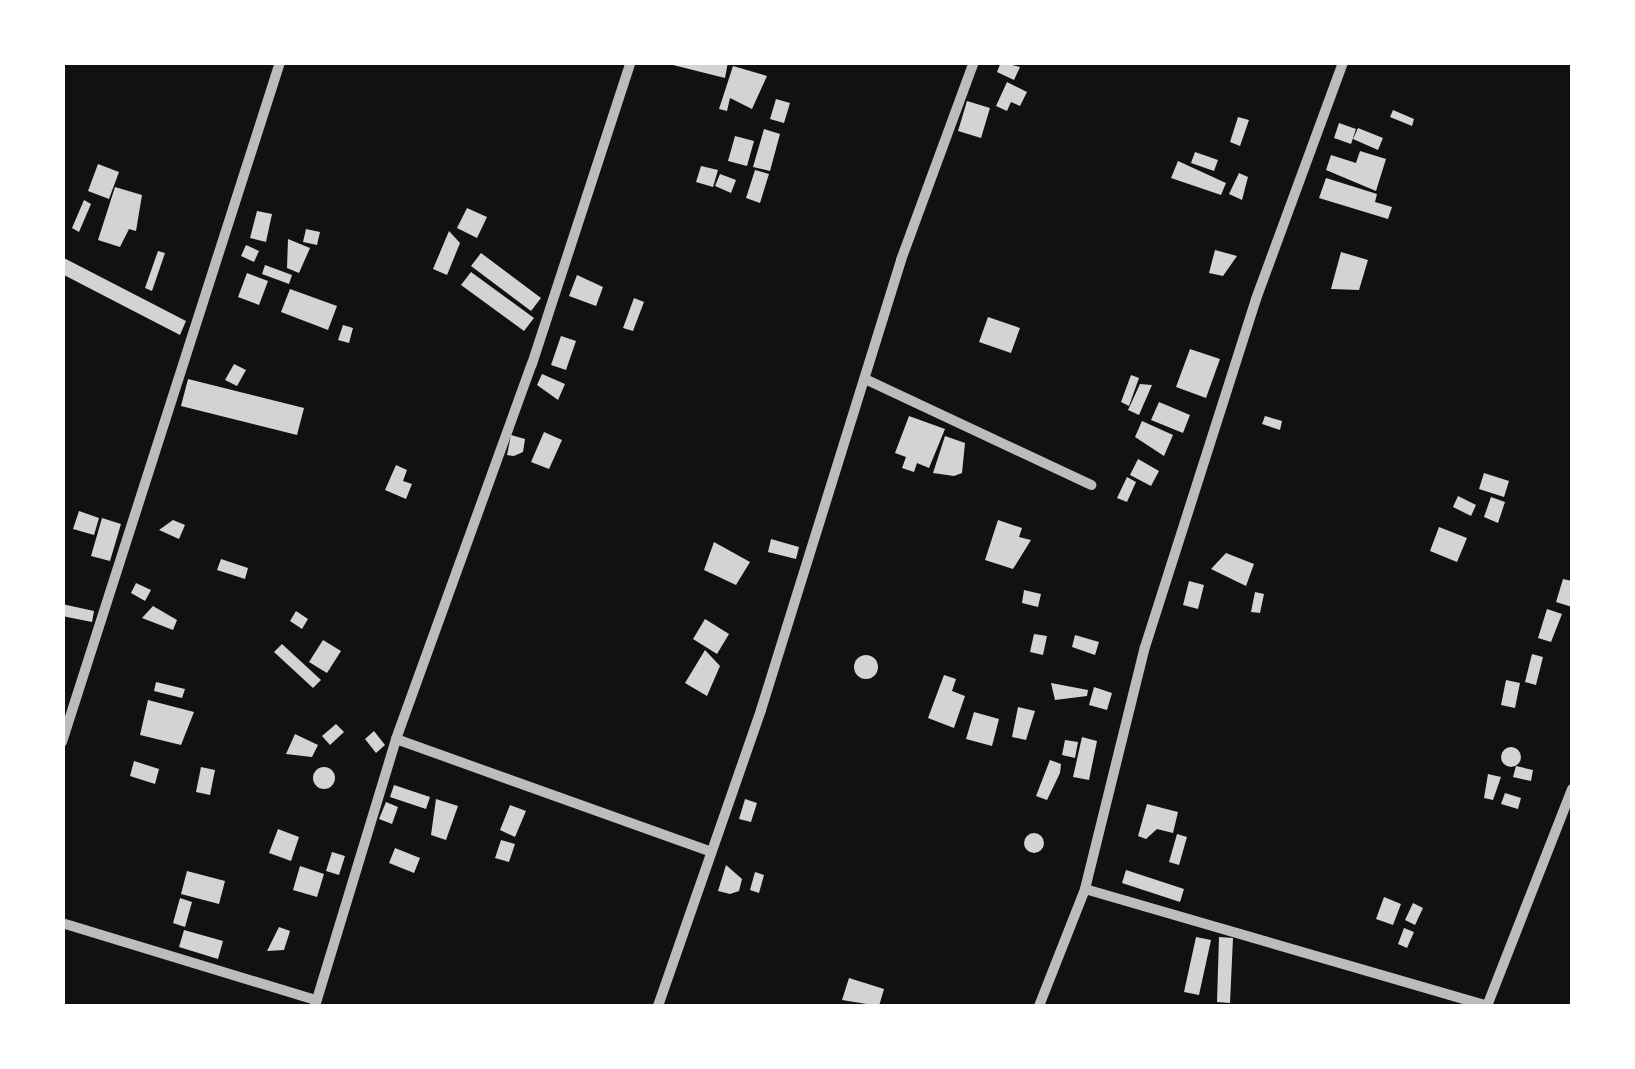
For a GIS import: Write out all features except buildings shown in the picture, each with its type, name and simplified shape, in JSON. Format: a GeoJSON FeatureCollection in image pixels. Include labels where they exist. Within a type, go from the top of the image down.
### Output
{"type":"FeatureCollection","features":[{"type":"Feature","properties":{"kind":"street"},"geometry":{"type":"LineString","coordinates":[[62,742],[280,62]]}},
{"type":"Feature","properties":{"kind":"street"},"geometry":{"type":"LineString","coordinates":[[62,922],[316,1003],[396,738],[532,364],[631,62]]}},
{"type":"Feature","properties":{"kind":"street"},"geometry":{"type":"LineString","coordinates":[[658,1006],[708,851],[761,710],[865,378],[974,62]]}},
{"type":"Feature","properties":{"kind":"street"},"geometry":{"type":"LineString","coordinates":[[1039,1006],[1085,889],[1151,629],[1256,299],[1343,62]]}},
{"type":"Feature","properties":{"kind":"street"},"geometry":{"type":"LineString","coordinates":[[865,378],[1091,485]]}},
{"type":"Feature","properties":{"kind":"street"},"geometry":{"type":"LineString","coordinates":[[396,738],[708,851]]}},
{"type":"Feature","properties":{"kind":"street"},"geometry":{"type":"LineString","coordinates":[[1085,889],[1487,1006],[1572,789]]}}]}
